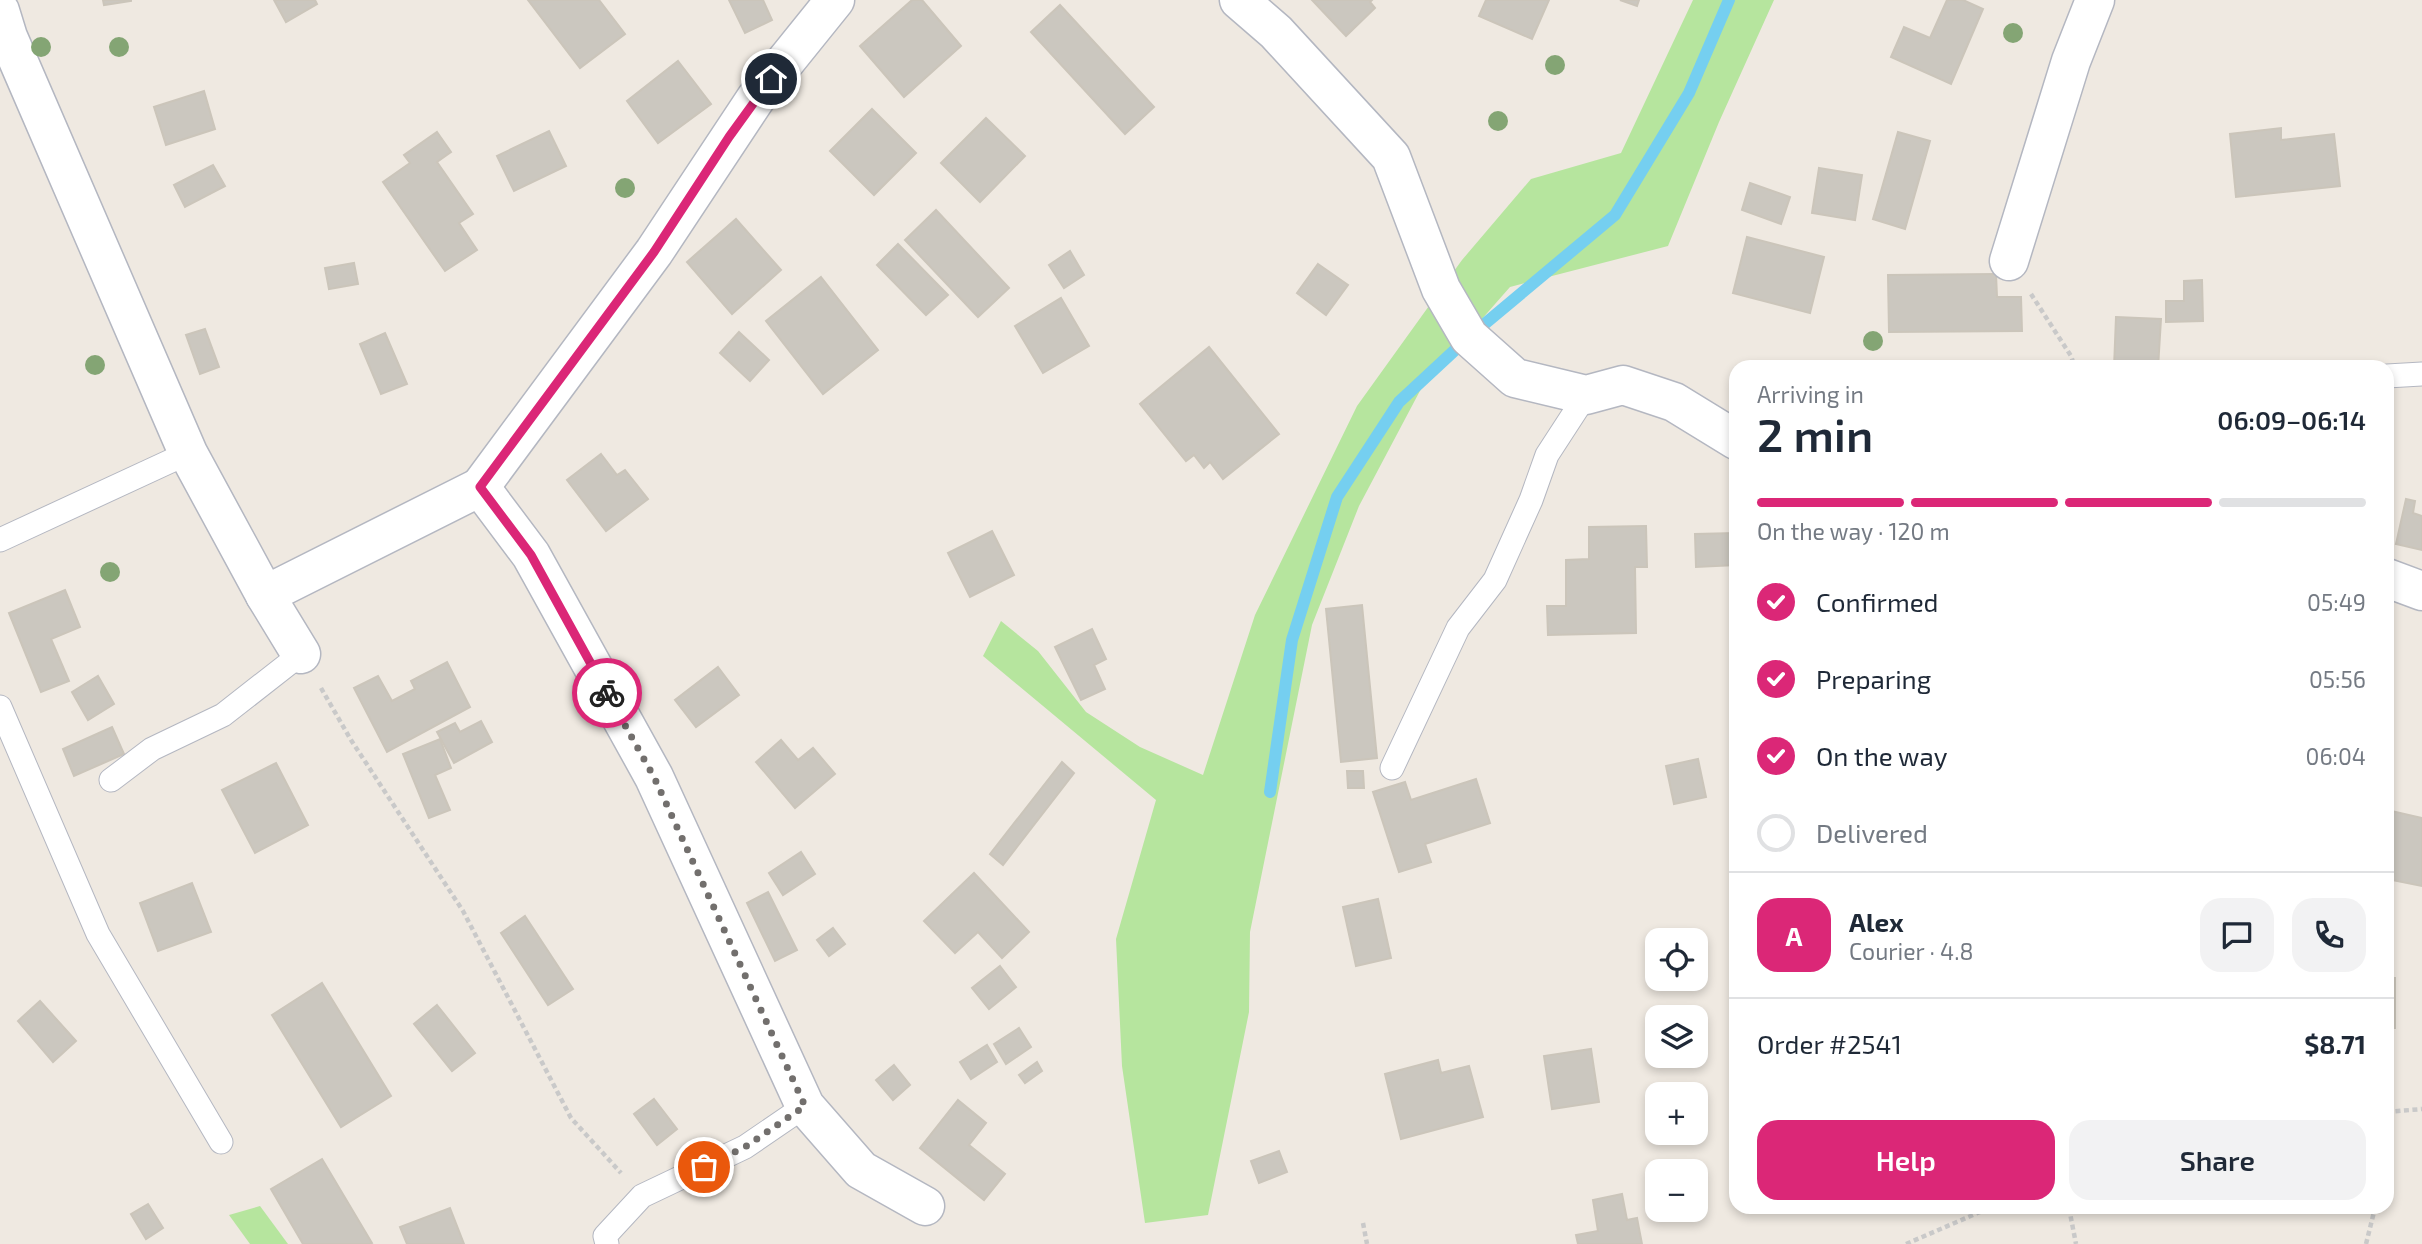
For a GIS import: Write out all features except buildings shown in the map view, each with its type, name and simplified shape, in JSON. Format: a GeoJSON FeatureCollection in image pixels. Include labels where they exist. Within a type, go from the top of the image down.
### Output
{"type":"FeatureCollection","features":[{"type":"Feature","properties":{"kind":"street"},"geometry":{"type":"LineString","coordinates":[[265,595],[480,487],[654,252],[755,98],[835,0]]}},
{"type":"Feature","properties":{"kind":"street"},"geometry":{"type":"LineString","coordinates":[[1239,0],[1276,32],[1391,157],[1441,289],[1469,337],[1515,378],[1586,395],[1623,385],[1674,402],[1729,436]]}},
{"type":"Feature","properties":{"kind":"street"},"geometry":{"type":"LineString","coordinates":[[2009,261],[2071,61],[2095,0]]}},
{"type":"Feature","properties":{"kind":"street"},"geometry":{"type":"LineString","coordinates":[[0,11],[8,37],[188,453],[265,595],[301,654]]}},
{"type":"Feature","properties":{"kind":"street"},"geometry":{"type":"LineString","coordinates":[[480,487],[531,555],[654,777],[805,1106],[861,1170],[925,1206]]}},
{"type":"Feature","properties":{"kind":"street"},"geometry":{"type":"LineString","coordinates":[[2394,581],[2422,591]]}},
{"type":"Feature","properties":{"kind":"lane"},"geometry":{"type":"LineString","coordinates":[[2394,376],[2422,374]]}},
{"type":"Feature","properties":{"kind":"lane"},"geometry":{"type":"LineString","coordinates":[[1392,768],[1458,628],[1495,580],[1531,500],[1547,455],[1586,395]]}},
{"type":"Feature","properties":{"kind":"lane"},"geometry":{"type":"LineString","coordinates":[[0,540],[188,453]]}},
{"type":"Feature","properties":{"kind":"lane"},"geometry":{"type":"LineString","coordinates":[[111,780],[152,749],[223,715],[301,654]]}},
{"type":"Feature","properties":{"kind":"lane"},"geometry":{"type":"LineString","coordinates":[[0,707],[97,934],[221,1142]]}},
{"type":"Feature","properties":{"kind":"lane"},"geometry":{"type":"LineString","coordinates":[[607,1244],[605,1236],[642,1196],[745,1147],[805,1106]]}},
{"type":"Feature","properties":{"kind":"path"},"geometry":{"type":"LineString","coordinates":[[2009,261],[2072,360]]}},
{"type":"Feature","properties":{"kind":"path"},"geometry":{"type":"LineString","coordinates":[[301,654],[351,740],[463,911],[571,1118],[642,1196]]}},
{"type":"Feature","properties":{"kind":"path"},"geometry":{"type":"LineString","coordinates":[[2394,1112],[2422,1110]]}},
{"type":"Feature","properties":{"kind":"path"},"geometry":{"type":"LineString","coordinates":[[1906,1244],[1975,1214]]}},
{"type":"Feature","properties":{"kind":"path"},"geometry":{"type":"LineString","coordinates":[[2070,1214],[2076,1244]]}},
{"type":"Feature","properties":{"kind":"path"},"geometry":{"type":"LineString","coordinates":[[2366,1244],[2374,1214]]}},
{"type":"Feature","properties":{"kind":"path"},"geometry":{"type":"LineString","coordinates":[[1363,1223],[1367,1244]]}},
{"type":"Feature","properties":{"kind":"green space"},"geometry":{"type":"Polygon","coordinates":[[[1693,0],[1774,0],[1719,122],[1668,246],[1510,287],[1422,387],[1359,506],[1312,625],[1250,932],[1249,1012],[1208,1215],[1145,1223],[1122,1066],[1116,939],[1156,800],[983,656],[1001,621],[1038,651],[1086,712],[1140,747],[1203,775],[1255,615],[1357,406],[1462,260],[1531,179],[1621,153],[1693,0]]]}},
{"type":"Feature","properties":{"kind":"green space"},"geometry":{"type":"Polygon","coordinates":[[[260,1206],[288,1244],[250,1244],[229,1215],[260,1206]]]}},
{"type":"Feature","properties":{"kind":"waterway"},"geometry":{"type":"LineString","coordinates":[[1270,792],[1292,640],[1337,497],[1399,402],[1469,337],[1615,215],[1689,93],[1729,0]]}},
{"type":"Feature","properties":{"kind":"way so far"},"geometry":{"type":"LineString","coordinates":[[607,693],[654,777],[805,1106],[745,1147],[704,1167]]}},
{"type":"Feature","properties":{"kind":"route"},"geometry":{"type":"LineString","coordinates":[[607,693],[531,555],[480,487],[654,252],[755,98],[771,79]]}}]}
